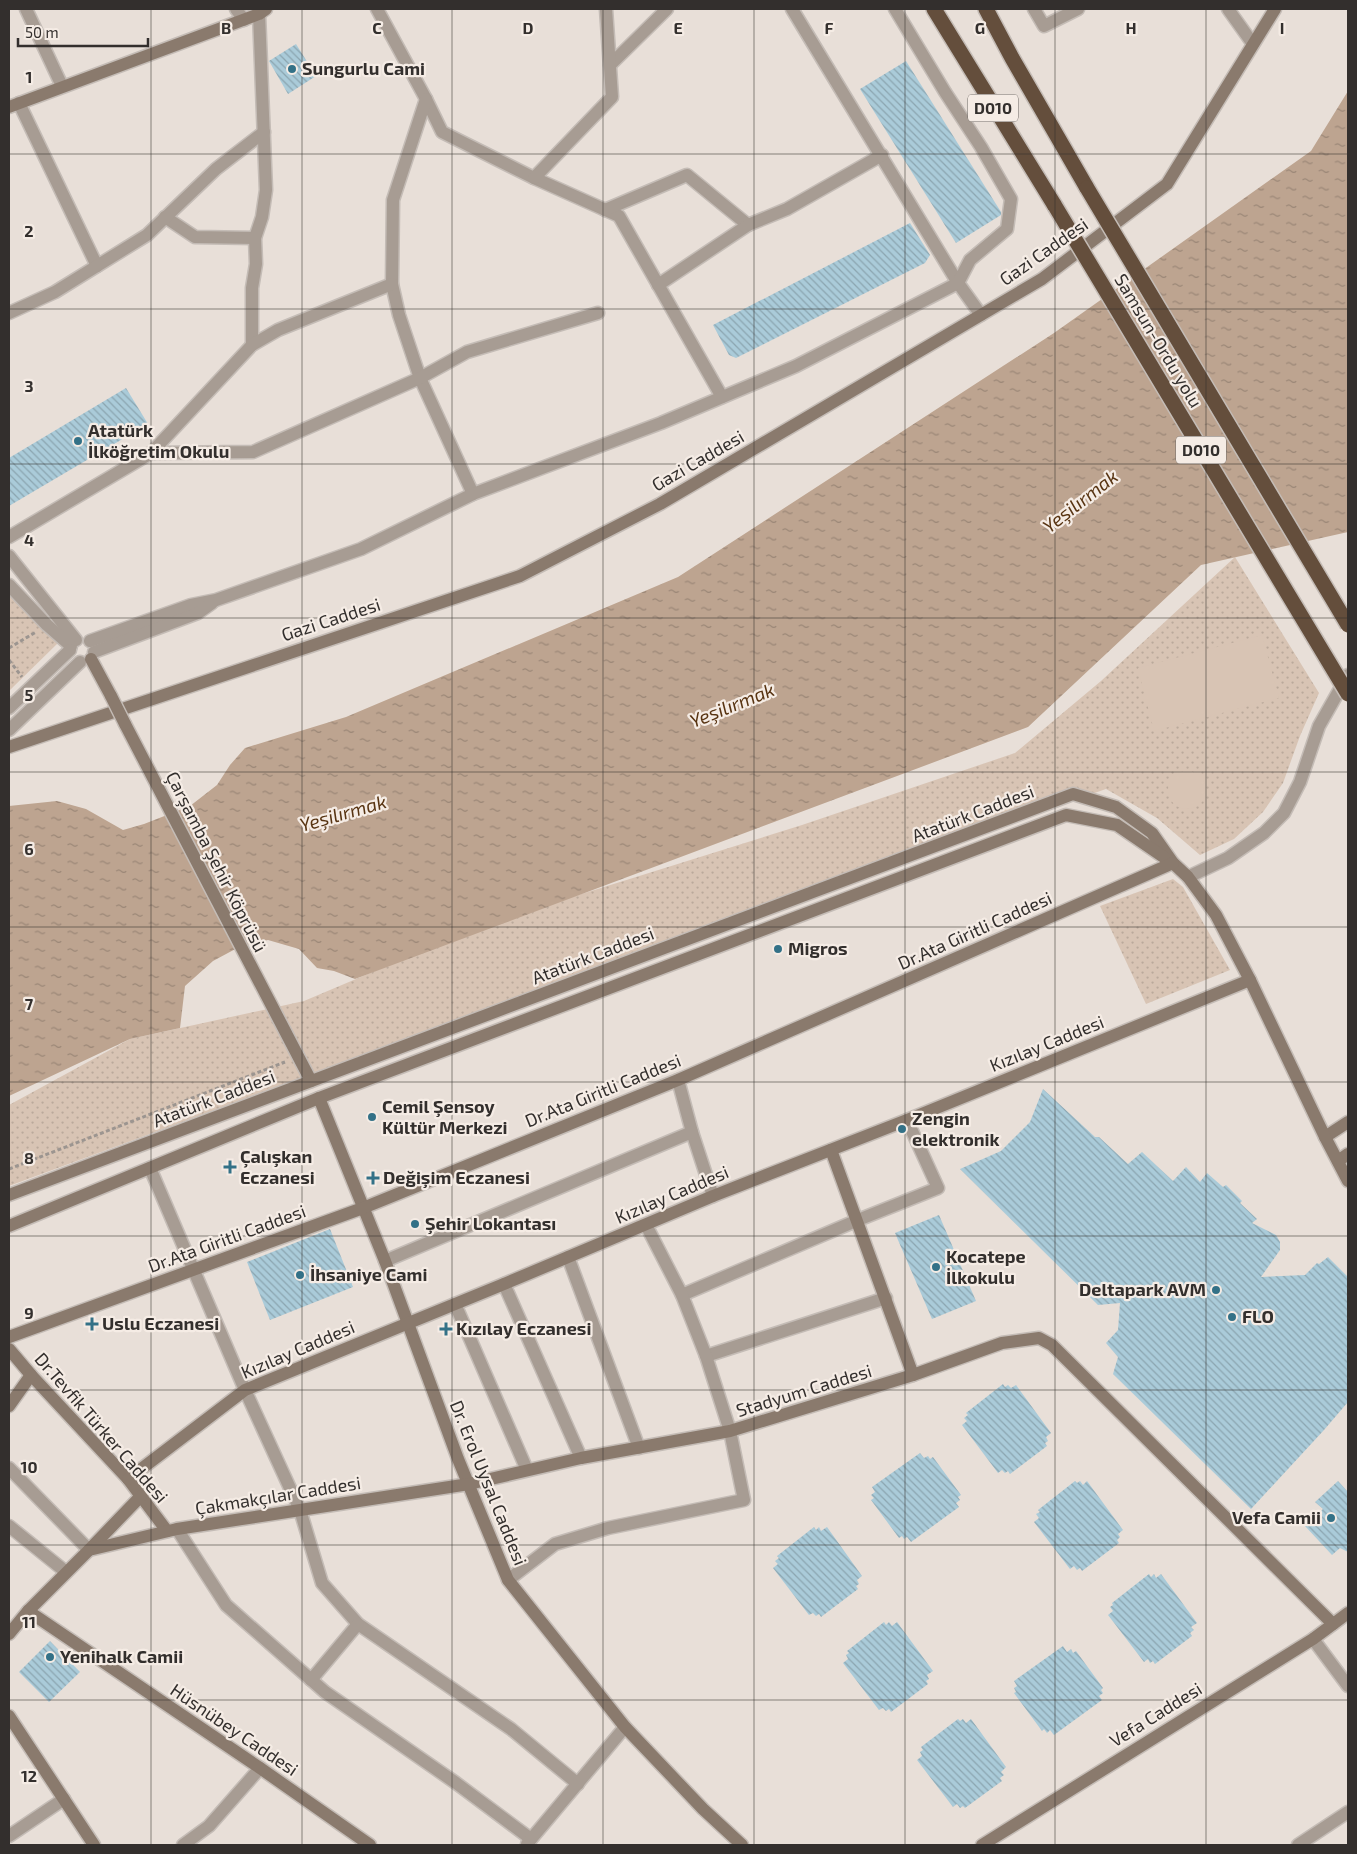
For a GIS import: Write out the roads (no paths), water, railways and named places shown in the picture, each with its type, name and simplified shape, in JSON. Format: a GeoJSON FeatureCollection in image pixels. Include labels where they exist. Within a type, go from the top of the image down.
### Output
{"type":"FeatureCollection","features":[{"type":"Feature","properties":{"kind":"highway","name":"Samsun-Ordu yolu"},"geometry":{"type":"LineString","coordinates":[[934,9],[1348,694]]}},
{"type":"Feature","properties":{"kind":"highway","name":"Samsun-Ordu yolu"},"geometry":{"type":"LineString","coordinates":[[986,9],[1087,188],[1348,625]]}},
{"type":"Feature","properties":{"kind":"street"},"geometry":{"type":"LineString","coordinates":[[26,9],[62,86]]}},
{"type":"Feature","properties":{"kind":"street"},"geometry":{"type":"LineString","coordinates":[[236,9],[244,20]]}},
{"type":"Feature","properties":{"kind":"street"},"geometry":{"type":"LineString","coordinates":[[377,9],[442,132],[534,178],[619,216],[722,398]]}},
{"type":"Feature","properties":{"kind":"street"},"geometry":{"type":"LineString","coordinates":[[534,178],[612,97],[606,9]]}},
{"type":"Feature","properties":{"kind":"street"},"geometry":{"type":"LineString","coordinates":[[610,65],[667,9]]}},
{"type":"Feature","properties":{"kind":"street"},"geometry":{"type":"LineString","coordinates":[[792,9],[958,282],[981,315]]}},
{"type":"Feature","properties":{"kind":"street"},"geometry":{"type":"LineString","coordinates":[[9,556],[72,646],[73,658],[198,613],[216,600],[361,549],[473,494],[722,398],[796,366],[958,282],[970,260],[1007,229],[1011,199],[895,9]]}},
{"type":"Feature","properties":{"kind":"street"},"geometry":{"type":"LineString","coordinates":[[1034,9],[1044,26],[1078,9]]}},
{"type":"Feature","properties":{"kind":"street"},"geometry":{"type":"LineString","coordinates":[[1228,9],[1253,44]]}},
{"type":"Feature","properties":{"kind":"street","name":"Gazi Caddesi"},"geometry":{"type":"LineString","coordinates":[[9,747],[520,576],[660,504],[1042,279],[1167,184],[1275,9]]}},
{"type":"Feature","properties":{"kind":"street"},"geometry":{"type":"LineString","coordinates":[[97,266],[14,105],[263,12],[266,190],[262,217],[255,238],[256,264],[252,288],[252,345]]}},
{"type":"Feature","properties":{"kind":"street"},"geometry":{"type":"LineString","coordinates":[[426,99],[393,200],[392,284],[399,315],[420,378],[473,494]]}},
{"type":"Feature","properties":{"kind":"street"},"geometry":{"type":"LineString","coordinates":[[9,313],[55,292],[147,235],[216,169],[264,132]]}},
{"type":"Feature","properties":{"kind":"street"},"geometry":{"type":"LineString","coordinates":[[658,285],[748,225],[786,209],[882,155]]}},
{"type":"Feature","properties":{"kind":"street"},"geometry":{"type":"LineString","coordinates":[[605,210],[687,175],[748,225]]}},
{"type":"Feature","properties":{"kind":"street"},"geometry":{"type":"LineString","coordinates":[[165,218],[194,237],[255,238]]}},
{"type":"Feature","properties":{"kind":"street"},"geometry":{"type":"LineString","coordinates":[[9,537],[151,453],[252,345],[278,330],[392,284]]}},
{"type":"Feature","properties":{"kind":"street"},"geometry":{"type":"LineString","coordinates":[[151,453],[253,452],[420,378],[467,352],[598,312]]}},
{"type":"Feature","properties":{"kind":"street"},"geometry":{"type":"LineString","coordinates":[[9,585],[47,625],[72,646]]}},
{"type":"Feature","properties":{"kind":"street"},"geometry":{"type":"LineString","coordinates":[[9,708],[72,646],[83,638],[89,653]]}},
{"type":"Feature","properties":{"kind":"street"},"geometry":{"type":"LineString","coordinates":[[9,730],[89,653]]}},
{"type":"Feature","properties":{"kind":"street","name":"Çarşamba Şehir Köprüsü"},"geometry":{"type":"LineString","coordinates":[[89,653],[311,1081],[305,1088],[306,1093],[312,1098],[319,1098]]}},
{"type":"Feature","properties":{"kind":"street"},"geometry":{"type":"LineString","coordinates":[[1188,877],[1228,858],[1264,833],[1284,813],[1300,782],[1319,726],[1348,675]]}},
{"type":"Feature","properties":{"kind":"street","name":"Atatürk Caddesi"},"geometry":{"type":"LineString","coordinates":[[9,1195],[1073,794],[1116,807],[1152,833],[1173,863],[1188,877],[1216,915],[1250,980],[1325,1137],[1343,1158],[1348,1181]]}},
{"type":"Feature","properties":{"kind":"street","name":"Atatürk Caddesi"},"geometry":{"type":"LineString","coordinates":[[9,1226],[319,1098],[1066,815],[1117,825],[1161,857],[1173,863]]}},
{"type":"Feature","properties":{"kind":"street","name":"Dr.Ata Giritli Caddesi"},"geometry":{"type":"LineString","coordinates":[[9,1337],[363,1208],[678,1080],[1173,863]]}},
{"type":"Feature","properties":{"kind":"street","name":"Kızılay Caddesi"},"geometry":{"type":"LineString","coordinates":[[128,1479],[245,1390],[713,1196],[907,1120],[1250,980]]}},
{"type":"Feature","properties":{"kind":"street"},"geometry":{"type":"LineString","coordinates":[[678,1080],[692,1132],[713,1196]]}},
{"type":"Feature","properties":{"kind":"street","name":"Dr. Erol Uysal Caddesi"},"geometry":{"type":"LineString","coordinates":[[319,1098],[385,1261],[407,1324],[508,1580],[625,1727],[703,1809],[742,1845]]}},
{"type":"Feature","properties":{"kind":"street"},"geometry":{"type":"LineString","coordinates":[[682,1295],[938,1188],[907,1120]]}},
{"type":"Feature","properties":{"kind":"street"},"geometry":{"type":"LineString","coordinates":[[1325,1137],[1348,1122]]}},
{"type":"Feature","properties":{"kind":"street"},"geometry":{"type":"LineString","coordinates":[[385,1261],[692,1132]]}},
{"type":"Feature","properties":{"kind":"street"},"geometry":{"type":"LineString","coordinates":[[831,1150],[913,1374]]}},
{"type":"Feature","properties":{"kind":"street"},"geometry":{"type":"LineString","coordinates":[[150,1168],[192,1270],[300,1510],[322,1583],[358,1624],[511,1729],[578,1784]]}},
{"type":"Feature","properties":{"kind":"street"},"geometry":{"type":"LineString","coordinates":[[508,1580],[555,1544],[608,1528],[744,1500],[730,1432],[706,1356],[682,1295],[646,1225]]}},
{"type":"Feature","properties":{"kind":"street"},"geometry":{"type":"LineString","coordinates":[[568,1257],[639,1448]]}},
{"type":"Feature","properties":{"kind":"street"},"geometry":{"type":"LineString","coordinates":[[504,1284],[581,1458]]}},
{"type":"Feature","properties":{"kind":"street"},"geometry":{"type":"LineString","coordinates":[[706,1356],[886,1298]]}},
{"type":"Feature","properties":{"kind":"street"},"geometry":{"type":"LineString","coordinates":[[455,1304],[527,1470]]}},
{"type":"Feature","properties":{"kind":"street","name":"Stadyum Caddesi"},"geometry":{"type":"LineString","coordinates":[[469,1484],[581,1458],[730,1432],[913,1374],[1002,1343],[1039,1338],[1052,1345],[1334,1624]]}},
{"type":"Feature","properties":{"kind":"street","name":"Dr.Tevfik Türker Caddesi"},"geometry":{"type":"LineString","coordinates":[[9,1348],[31,1375],[128,1479],[172,1530]]}},
{"type":"Feature","properties":{"kind":"street"},"geometry":{"type":"LineString","coordinates":[[9,1406],[31,1375]]}},
{"type":"Feature","properties":{"kind":"street"},"geometry":{"type":"LineString","coordinates":[[9,1468],[89,1550]]}},
{"type":"Feature","properties":{"kind":"street","name":"Çakmakçılar Caddesi"},"geometry":{"type":"LineString","coordinates":[[89,1550],[172,1530],[469,1484]]}},
{"type":"Feature","properties":{"kind":"street"},"geometry":{"type":"LineString","coordinates":[[9,1634],[28,1611],[141,1496]]}},
{"type":"Feature","properties":{"kind":"street"},"geometry":{"type":"LineString","coordinates":[[9,1526],[66,1572]]}},
{"type":"Feature","properties":{"kind":"street"},"geometry":{"type":"LineString","coordinates":[[172,1530],[226,1605],[311,1680],[325,1692],[456,1783],[528,1842],[625,1727]]}},
{"type":"Feature","properties":{"kind":"street","name":"Hüsnübey Caddesi"},"geometry":{"type":"LineString","coordinates":[[28,1611],[370,1845]]}},
{"type":"Feature","properties":{"kind":"street","name":"Vefa Caddesi"},"geometry":{"type":"LineString","coordinates":[[982,1845],[1313,1639],[1348,1614]]}},
{"type":"Feature","properties":{"kind":"street"},"geometry":{"type":"LineString","coordinates":[[311,1680],[358,1624]]}},
{"type":"Feature","properties":{"kind":"street"},"geometry":{"type":"LineString","coordinates":[[1313,1639],[1348,1686]]}},
{"type":"Feature","properties":{"kind":"street"},"geometry":{"type":"LineString","coordinates":[[9,1716],[94,1845]]}},
{"type":"Feature","properties":{"kind":"street"},"geometry":{"type":"LineString","coordinates":[[183,1845],[209,1826],[260,1768]]}},
{"type":"Feature","properties":{"kind":"street"},"geometry":{"type":"LineString","coordinates":[[9,1836],[64,1799]]}},
{"type":"Feature","properties":{"kind":"street"},"geometry":{"type":"LineString","coordinates":[[1298,1845],[1348,1812]]}},
{"type":"Feature","properties":{"kind":"water","name":"Yeşilırmak"},"geometry":{"type":"Polygon","coordinates":[[[1348,91],[1348,532],[1201,565],[1028,727],[355,979],[334,971],[317,968],[299,949],[268,940],[241,946],[213,961],[185,986],[180,1028],[130,1039],[9,1096],[9,806],[57,801],[86,809],[123,830],[144,824],[190,806],[217,785],[230,765],[245,748],[346,717],[678,577],[1054,333],[1311,151],[1348,91]]]}},
{"type":"Feature","properties":{"kind":"place","name":"Sungurlu Cami"},"geometry":{"type":"Point","coordinates":[292,69]}},
{"type":"Feature","properties":{"kind":"place","name":"Atatürk İlköğretim Okulu"},"geometry":{"type":"Point","coordinates":[78,441]}},
{"type":"Feature","properties":{"kind":"place","name":"Migros"},"geometry":{"type":"Point","coordinates":[778,949]}},
{"type":"Feature","properties":{"kind":"place","name":"Cemil Şensoy Kültür Merkezi"},"geometry":{"type":"Point","coordinates":[372,1117]}},
{"type":"Feature","properties":{"kind":"place","name":"Zengin elektronik"},"geometry":{"type":"Point","coordinates":[902,1129]}},
{"type":"Feature","properties":{"kind":"place","name":"Çalışkan Eczanesi"},"geometry":{"type":"Point","coordinates":[230,1167]}},
{"type":"Feature","properties":{"kind":"place","name":"Değişim Eczanesi"},"geometry":{"type":"Point","coordinates":[373,1178]}},
{"type":"Feature","properties":{"kind":"place","name":"Şehir Lokantası"},"geometry":{"type":"Point","coordinates":[415,1224]}},
{"type":"Feature","properties":{"kind":"place","name":"Kocatepe İlkokulu"},"geometry":{"type":"Point","coordinates":[936,1267]}},
{"type":"Feature","properties":{"kind":"place","name":"İhsaniye Cami"},"geometry":{"type":"Point","coordinates":[300,1275]}},
{"type":"Feature","properties":{"kind":"place","name":"Deltapark AVM"},"geometry":{"type":"Point","coordinates":[1216,1290]}},
{"type":"Feature","properties":{"kind":"place","name":"FLO"},"geometry":{"type":"Point","coordinates":[1232,1317]}},
{"type":"Feature","properties":{"kind":"place","name":"Uslu Eczanesi"},"geometry":{"type":"Point","coordinates":[92,1324]}},
{"type":"Feature","properties":{"kind":"place","name":"Kızılay Eczanesi"},"geometry":{"type":"Point","coordinates":[446,1329]}},
{"type":"Feature","properties":{"kind":"place","name":"Vefa Camii"},"geometry":{"type":"Point","coordinates":[1331,1518]}},
{"type":"Feature","properties":{"kind":"place","name":"Yenihalk Camii"},"geometry":{"type":"Point","coordinates":[50,1657]}}]}
